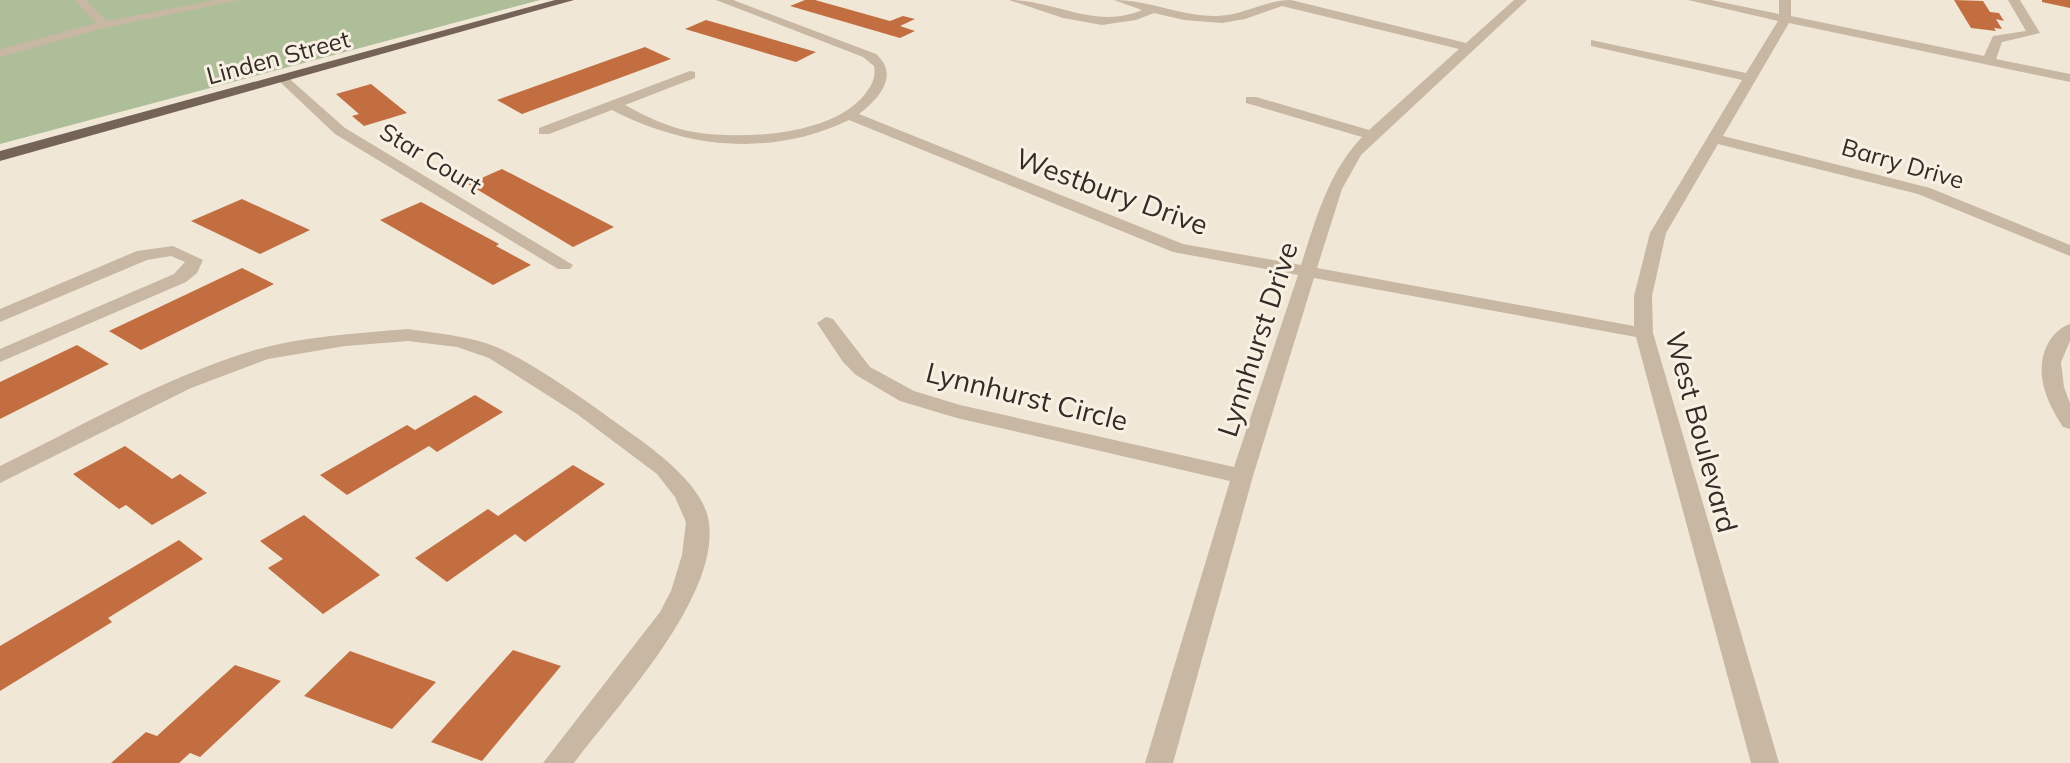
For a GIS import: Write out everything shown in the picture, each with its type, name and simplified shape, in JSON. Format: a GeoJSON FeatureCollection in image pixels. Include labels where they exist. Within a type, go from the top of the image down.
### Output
{"type":"FeatureCollection","features":[{"type":"Feature","properties":{"kind":"main road","name":"Linden Street"},"geometry":{"type":"LineString","coordinates":[[0,156],[562,1]]}},
{"type":"Feature","properties":{"kind":"street"},"geometry":{"type":"LineString","coordinates":[[80,0],[104,25]]}},
{"type":"Feature","properties":{"kind":"street"},"geometry":{"type":"LineString","coordinates":[[0,53],[104,25],[234,0]]}},
{"type":"Feature","properties":{"kind":"street"},"geometry":{"type":"LineString","coordinates":[[613,105],[655,128],[704,138],[744,139],[807,131],[851,116],[866,104],[879,85],[882,72],[877,59],[851,45],[722,0]]}},
{"type":"Feature","properties":{"kind":"street"},"geometry":{"type":"LineString","coordinates":[[1015,0],[1110,23],[1133,19],[1153,9]]}},
{"type":"Feature","properties":{"kind":"street"},"geometry":{"type":"LineString","coordinates":[[1120,0],[1206,21],[1250,15],[1283,1],[1469,48]]}},
{"type":"Feature","properties":{"kind":"street","name":"Lynnhurst Drive"},"geometry":{"type":"LineString","coordinates":[[1159,763],[1242,476],[1334,189],[1355,153],[1372,135],[1521,0]]}},
{"type":"Feature","properties":{"kind":"street"},"geometry":{"type":"LineString","coordinates":[[1694,0],[1785,10],[2070,78]]}},
{"type":"Feature","properties":{"kind":"street"},"geometry":{"type":"LineString","coordinates":[[1989,61],[1997,39],[2034,33],[2014,0]]}},
{"type":"Feature","properties":{"kind":"street","name":"West Boulevard"},"geometry":{"type":"LineString","coordinates":[[1765,763],[1644,333],[1643,296],[1658,233],[1752,78],[1785,10]]}},
{"type":"Feature","properties":{"kind":"street"},"geometry":{"type":"LineString","coordinates":[[1595,43],[1752,78]]}},
{"type":"Feature","properties":{"kind":"street"},"geometry":{"type":"LineString","coordinates":[[544,131],[690,75]]}},
{"type":"Feature","properties":{"kind":"street","name":"Star Court"},"geometry":{"type":"LineString","coordinates":[[284,78],[340,131],[564,265]]}},
{"type":"Feature","properties":{"kind":"street"},"geometry":{"type":"LineString","coordinates":[[1251,100],[1372,135]]}},
{"type":"Feature","properties":{"kind":"street","name":"Westbury Drive"},"geometry":{"type":"LineString","coordinates":[[851,116],[1148,238],[1207,255],[1644,333]]}},
{"type":"Feature","properties":{"kind":"street","name":"Barry Drive"},"geometry":{"type":"LineString","coordinates":[[1716,139],[1924,191],[2070,251]]}},
{"type":"Feature","properties":{"kind":"street"},"geometry":{"type":"LineString","coordinates":[[0,316],[143,255],[173,251],[194,260],[191,269],[180,278],[0,356]]}},
{"type":"Feature","properties":{"kind":"street","name":"Lynnhurst Circle"},"geometry":{"type":"LineString","coordinates":[[826,323],[863,371],[907,396],[957,411],[1242,476]]}},
{"type":"Feature","properties":{"kind":"street"},"geometry":{"type":"LineString","coordinates":[[2070,330],[2053,352],[2051,383],[2070,422]]}},
{"type":"Feature","properties":{"kind":"street"},"geometry":{"type":"LineString","coordinates":[[0,475],[184,384],[266,353],[345,340],[408,335],[460,342],[496,354],[584,409],[665,469],[685,494],[698,522],[687,579],[669,619],[557,763]]}},
{"type":"Feature","properties":{"kind":"green space"},"geometry":{"type":"Polygon","coordinates":[[[0,0],[540,0],[0,144],[0,0]]]}},
{"type":"Feature","properties":{"kind":"building"},"geometry":{"type":"Polygon","coordinates":[[[805,0],[890,21],[903,16],[915,19],[900,26],[915,31],[900,38],[790,6],[805,0]]]}},
{"type":"Feature","properties":{"kind":"building"},"geometry":{"type":"Polygon","coordinates":[[[1954,0],[1983,1],[1990,12],[1999,13],[2004,21],[1996,19],[2002,29],[1971,28],[1954,0]]]}},
{"type":"Feature","properties":{"kind":"building"},"geometry":{"type":"Polygon","coordinates":[[[2070,0],[2070,8],[2042,2],[2070,0]]]}},
{"type":"Feature","properties":{"kind":"building"},"geometry":{"type":"Polygon","coordinates":[[[706,20],[816,52],[796,62],[685,29],[706,20]]]}},
{"type":"Feature","properties":{"kind":"building"},"geometry":{"type":"Polygon","coordinates":[[[645,47],[671,59],[522,114],[497,100],[645,47]]]}},
{"type":"Feature","properties":{"kind":"building"},"geometry":{"type":"Polygon","coordinates":[[[371,84],[407,113],[364,126],[352,116],[359,114],[336,94],[371,84]]]}},
{"type":"Feature","properties":{"kind":"building"},"geometry":{"type":"Polygon","coordinates":[[[502,169],[614,227],[573,247],[468,184],[502,169]]]}},
{"type":"Feature","properties":{"kind":"building"},"geometry":{"type":"Polygon","coordinates":[[[242,199],[310,230],[260,254],[191,221],[242,199]]]}},
{"type":"Feature","properties":{"kind":"building"},"geometry":{"type":"Polygon","coordinates":[[[421,202],[531,265],[493,285],[380,220],[421,202]]]}},
{"type":"Feature","properties":{"kind":"building"},"geometry":{"type":"Polygon","coordinates":[[[242,268],[274,284],[141,350],[109,331],[242,268]]]}},
{"type":"Feature","properties":{"kind":"building"},"geometry":{"type":"Polygon","coordinates":[[[77,345],[109,364],[0,419],[0,382],[77,345]]]}},
{"type":"Feature","properties":{"kind":"building"},"geometry":{"type":"Polygon","coordinates":[[[475,395],[503,412],[437,452],[429,446],[347,495],[320,475],[407,425],[415,430],[475,395]]]}},
{"type":"Feature","properties":{"kind":"building"},"geometry":{"type":"Polygon","coordinates":[[[125,446],[172,479],[180,474],[207,493],[152,525],[126,505],[119,509],[73,474],[125,446]]]}},
{"type":"Feature","properties":{"kind":"building"},"geometry":{"type":"Polygon","coordinates":[[[573,465],[605,484],[525,542],[515,534],[447,582],[415,558],[488,509],[498,516],[573,465]]]}},
{"type":"Feature","properties":{"kind":"building"},"geometry":{"type":"Polygon","coordinates":[[[304,515],[380,575],[323,614],[268,568],[283,559],[260,541],[304,515]]]}},
{"type":"Feature","properties":{"kind":"building"},"geometry":{"type":"Polygon","coordinates":[[[179,540],[203,559],[108,618],[112,622],[0,691],[0,646],[179,540]]]}},
{"type":"Feature","properties":{"kind":"building"},"geometry":{"type":"Polygon","coordinates":[[[513,650],[561,666],[482,761],[431,742],[513,650]]]}},
{"type":"Feature","properties":{"kind":"building"},"geometry":{"type":"Polygon","coordinates":[[[350,651],[436,682],[392,729],[304,696],[350,651]]]}},
{"type":"Feature","properties":{"kind":"building"},"geometry":{"type":"Polygon","coordinates":[[[235,665],[281,681],[200,757],[190,753],[179,763],[111,763],[146,732],[157,736],[235,665]]]}}]}
